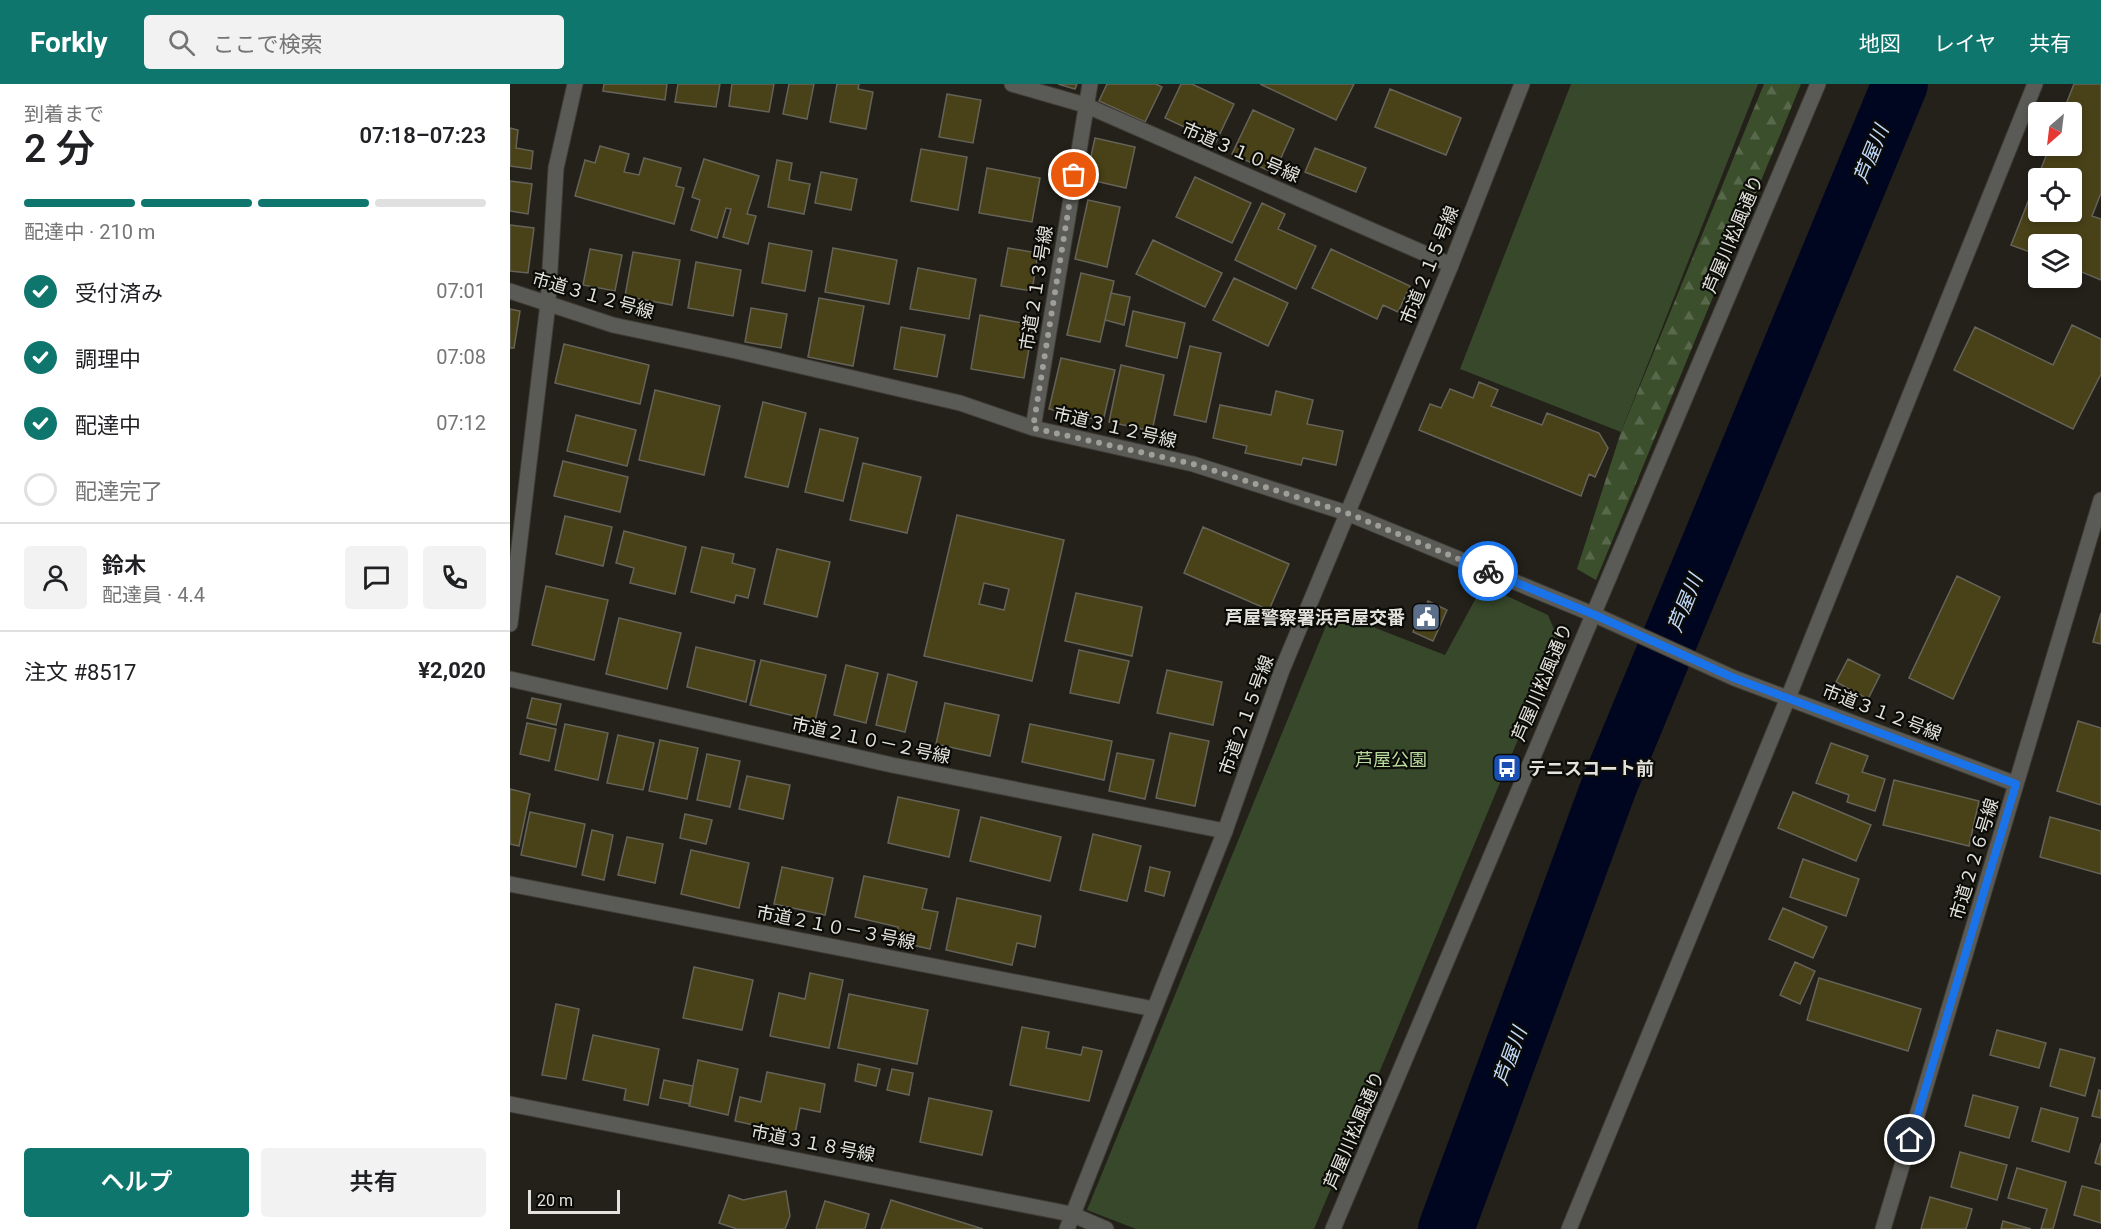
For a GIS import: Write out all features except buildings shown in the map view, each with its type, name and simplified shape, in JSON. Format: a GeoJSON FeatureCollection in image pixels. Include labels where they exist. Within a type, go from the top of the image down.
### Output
{"type":"FeatureCollection","features":[{"type":"Feature","properties":{"kind":"street"},"geometry":{"type":"LineString","coordinates":[[510,624],[512,574],[548,303],[556,168],[575,84]]}},
{"type":"Feature","properties":{"kind":"street","name":"市道３１０号線"},"geometry":{"type":"LineString","coordinates":[[1012,84],[1085,105],[1451,265]]}},
{"type":"Feature","properties":{"kind":"street","name":"市道２１３号線"},"geometry":{"type":"LineString","coordinates":[[1033,428],[1090,84]]}},
{"type":"Feature","properties":{"kind":"street","name":"市道２１５号線"},"geometry":{"type":"LineString","coordinates":[[1069,1222],[1226,831],[1282,670],[1451,265],[1522,84]]}},
{"type":"Feature","properties":{"kind":"street","name":"芦屋川松風通り"},"geometry":{"type":"LineString","coordinates":[[1333,1229],[1598,616],[1818,84]]}},
{"type":"Feature","properties":{"kind":"street"},"geometry":{"type":"LineString","coordinates":[[1569,1229],[1788,698],[2035,84]]}},
{"type":"Feature","properties":{"kind":"street","name":"市道３１２号線"},"geometry":{"type":"LineString","coordinates":[[510,291],[613,325],[736,351],[960,404],[1033,428],[1193,464],[1347,513],[1598,616],[1734,678],[2016,784]]}},
{"type":"Feature","properties":{"kind":"street","name":"市道２２６号線"},"geometry":{"type":"LineString","coordinates":[[1883,1229],[2101,500]]}},
{"type":"Feature","properties":{"kind":"street","name":"市道２１０－２号線"},"geometry":{"type":"LineString","coordinates":[[510,679],[892,765],[1226,831]]}},
{"type":"Feature","properties":{"kind":"street","name":"市道２１０－３号線"},"geometry":{"type":"LineString","coordinates":[[510,884],[1154,1009]]}},
{"type":"Feature","properties":{"kind":"street","name":"市道３１８号線"},"geometry":{"type":"LineString","coordinates":[[510,1104],[1106,1229]]}},
{"type":"Feature","properties":{"kind":"green space"},"geometry":{"type":"Polygon","coordinates":[[[1571,84],[1758,84],[1621,432],[1460,369],[1571,84]]]}},
{"type":"Feature","properties":{"kind":"green space"},"geometry":{"type":"Polygon","coordinates":[[[1764,84],[1801,84],[1596,580],[1577,569],[1621,432],[1764,84]]]}},
{"type":"Feature","properties":{"kind":"green space","name":"芦屋公園"},"geometry":{"type":"Polygon","coordinates":[[[1483,585],[1548,615],[1559,641],[1314,1229],[1136,1229],[1087,1210],[1332,611],[1445,655],[1483,585]]]}},
{"type":"Feature","properties":{"kind":"waterway","name":"芦屋川"},"geometry":{"type":"LineString","coordinates":[[1446,1229],[1609,786],[1900,84]]}},
{"type":"Feature","properties":{"kind":"way so far"},"geometry":{"type":"LineString","coordinates":[[1074,175],[1033,428],[1193,464],[1347,513],[1488,571]]}},
{"type":"Feature","properties":{"kind":"place","name":"芦屋警察署浜芦屋交番"},"geometry":{"type":"Point","coordinates":[1426,617]}},
{"type":"Feature","properties":{"kind":"place","name":"テニスコート前"},"geometry":{"type":"Point","coordinates":[1507,768]}},
{"type":"Feature","properties":{"kind":"route"},"geometry":{"type":"LineString","coordinates":[[1488,571],[1595,615],[1734,678],[2016,784],[1910,1140]]}}]}
